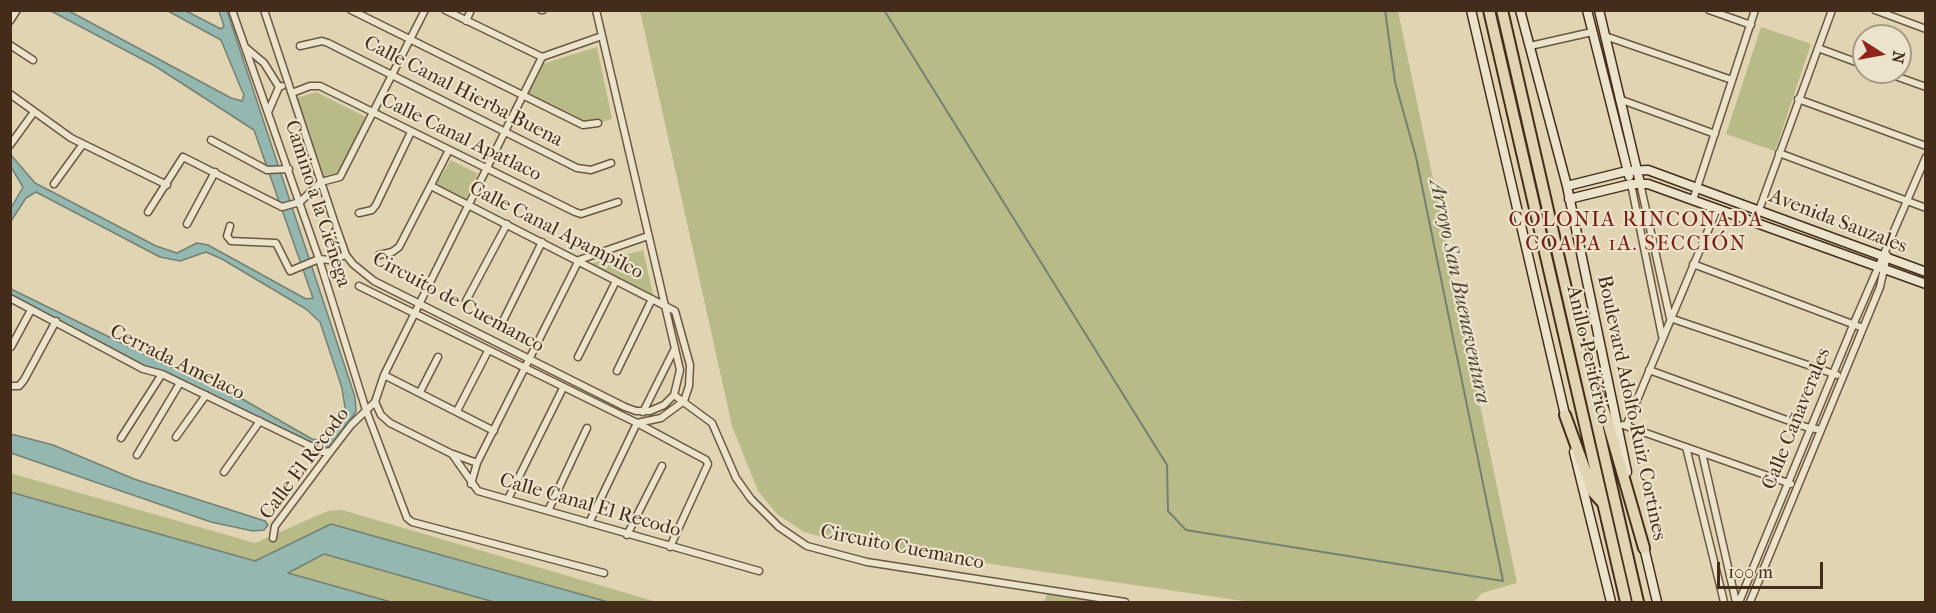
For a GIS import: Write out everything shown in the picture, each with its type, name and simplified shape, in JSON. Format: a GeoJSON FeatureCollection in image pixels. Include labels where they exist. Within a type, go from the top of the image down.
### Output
{"type":"FeatureCollection","features":[{"type":"Feature","properties":{"kind":"highway","name":"Anillo Periférico"},"geometry":{"type":"LineString","coordinates":[[1489,10],[1626,603]]}},
{"type":"Feature","properties":{"kind":"highway","name":"Anillo Periférico"},"geometry":{"type":"LineString","coordinates":[[1502,10],[1638,603]]}},
{"type":"Feature","properties":{"kind":"highway"},"geometry":{"type":"LineString","coordinates":[[1580,351],[1606,416],[1644,548]]}},
{"type":"Feature","properties":{"kind":"highway"},"geometry":{"type":"LineString","coordinates":[[1565,415],[1593,492],[1604,504]]}},
{"type":"Feature","properties":{"kind":"main road"},"geometry":{"type":"LineString","coordinates":[[1471,10],[1611,603]]}},
{"type":"Feature","properties":{"kind":"main road","name":"Boulevard Adolfo Ruiz Cortines"},"geometry":{"type":"LineString","coordinates":[[1520,10],[1567,186],[1617,426],[1658,603]]}},
{"type":"Feature","properties":{"kind":"main road"},"geometry":{"type":"LineString","coordinates":[[1592,11],[1592,32],[1623,134],[1635,184]]}},
{"type":"Feature","properties":{"kind":"main road"},"geometry":{"type":"LineString","coordinates":[[1592,11],[1605,36],[1619,99],[1623,134]]}},
{"type":"Feature","properties":{"kind":"main road","name":"Avenida Sauzales"},"geometry":{"type":"LineString","coordinates":[[1567,186],[1632,171],[1648,170],[1885,255],[1926,272]]}},
{"type":"Feature","properties":{"kind":"main road"},"geometry":{"type":"LineString","coordinates":[[1660,188],[1664,176]]}},
{"type":"Feature","properties":{"kind":"main road","name":"Avenida Sauzales"},"geometry":{"type":"LineString","coordinates":[[1569,199],[1635,184],[1660,188],[1926,284]]}},
{"type":"Feature","properties":{"kind":"street"},"geometry":{"type":"LineString","coordinates":[[10,21],[17,10]]}},
{"type":"Feature","properties":{"kind":"street","name":"Camino a la Ciénega"},"geometry":{"type":"LineString","coordinates":[[232,10],[269,110],[366,410],[404,512],[412,522],[604,573]]}},
{"type":"Feature","properties":{"kind":"street","name":"Circuito de Cuemanco"},"geometry":{"type":"LineString","coordinates":[[264,10],[346,255],[352,264],[374,281],[419,304],[625,407],[643,412]]}},
{"type":"Feature","properties":{"kind":"street"},"geometry":{"type":"LineString","coordinates":[[351,10],[583,125],[598,123]]}},
{"type":"Feature","properties":{"kind":"street"},"geometry":{"type":"LineString","coordinates":[[148,212],[183,157],[282,207],[299,203],[321,182],[340,177],[425,10]]}},
{"type":"Feature","properties":{"kind":"street"},"geometry":{"type":"LineString","coordinates":[[445,10],[542,57]]}},
{"type":"Feature","properties":{"kind":"street"},"geometry":{"type":"LineString","coordinates":[[466,21],[471,10]]}},
{"type":"Feature","properties":{"kind":"street"},"geometry":{"type":"LineString","coordinates":[[596,10],[675,347],[680,377],[674,395],[656,409],[643,412]]}},
{"type":"Feature","properties":{"kind":"street"},"geometry":{"type":"LineString","coordinates":[[1709,10],[1750,25]]}},
{"type":"Feature","properties":{"kind":"street"},"geometry":{"type":"LineString","coordinates":[[1693,200],[1755,10]]}},
{"type":"Feature","properties":{"kind":"street"},"geometry":{"type":"LineString","coordinates":[[1755,221],[1832,10]]}},
{"type":"Feature","properties":{"kind":"street"},"geometry":{"type":"LineString","coordinates":[[1875,10],[1926,29]]}},
{"type":"Feature","properties":{"kind":"street"},"geometry":{"type":"LineString","coordinates":[[1895,18],[1898,10]]}},
{"type":"Feature","properties":{"kind":"street"},"geometry":{"type":"LineString","coordinates":[[1530,46],[1592,32]]}},
{"type":"Feature","properties":{"kind":"street"},"geometry":{"type":"LineString","coordinates":[[366,410],[375,402],[384,375],[542,57],[602,36]]}},
{"type":"Feature","properties":{"kind":"street"},"geometry":{"type":"LineString","coordinates":[[1605,36],[1732,80]]}},
{"type":"Feature","properties":{"kind":"street","name":"Calle Canal Hierba Buena"},"geometry":{"type":"LineString","coordinates":[[300,46],[322,41],[328,43],[504,132],[585,170],[611,163]]}},
{"type":"Feature","properties":{"kind":"street"},"geometry":{"type":"LineString","coordinates":[[10,45],[33,60]]}},
{"type":"Feature","properties":{"kind":"street"},"geometry":{"type":"LineString","coordinates":[[245,47],[264,63],[279,87]]}},
{"type":"Feature","properties":{"kind":"street"},"geometry":{"type":"LineString","coordinates":[[1818,48],[1852,61]]}},
{"type":"Feature","properties":{"kind":"street"},"geometry":{"type":"LineString","coordinates":[[269,110],[279,87],[288,84]]}},
{"type":"Feature","properties":{"kind":"street","name":"Calle Canal Apatlaco"},"geometry":{"type":"LineString","coordinates":[[292,93],[310,86],[320,86],[575,212],[581,214],[618,202]]}},
{"type":"Feature","properties":{"kind":"street"},"geometry":{"type":"LineString","coordinates":[[10,94],[82,144],[166,185]]}},
{"type":"Feature","properties":{"kind":"street"},"geometry":{"type":"LineString","coordinates":[[1619,99],[1715,134]]}},
{"type":"Feature","properties":{"kind":"street"},"geometry":{"type":"LineString","coordinates":[[1798,99],[1926,146]]}},
{"type":"Feature","properties":{"kind":"street"},"geometry":{"type":"LineString","coordinates":[[10,145],[34,112]]}},
{"type":"Feature","properties":{"kind":"street"},"geometry":{"type":"LineString","coordinates":[[359,213],[372,210],[376,205],[411,132]]}},
{"type":"Feature","properties":{"kind":"street"},"geometry":{"type":"LineString","coordinates":[[211,140],[267,170],[287,170]]}},
{"type":"Feature","properties":{"kind":"street"},"geometry":{"type":"LineString","coordinates":[[54,184],[82,144]]}},
{"type":"Feature","properties":{"kind":"street"},"geometry":{"type":"LineString","coordinates":[[379,255],[392,252],[399,247],[449,150]]}},
{"type":"Feature","properties":{"kind":"street"},"geometry":{"type":"LineString","coordinates":[[1779,153],[1926,208]]}},
{"type":"Feature","properties":{"kind":"street","name":"Calle Cañaverales"},"geometry":{"type":"LineString","coordinates":[[1750,603],[1863,328],[1885,255],[1926,157]]}},
{"type":"Feature","properties":{"kind":"street"},"geometry":{"type":"LineString","coordinates":[[187,224],[215,172]]}},
{"type":"Feature","properties":{"kind":"street"},"geometry":{"type":"LineString","coordinates":[[1635,184],[1670,318]]}},
{"type":"Feature","properties":{"kind":"street"},"geometry":{"type":"LineString","coordinates":[[1635,184],[1638,229],[1662,336]]}},
{"type":"Feature","properties":{"kind":"street","name":"Calle Canal Apampilco"},"geometry":{"type":"LineString","coordinates":[[431,186],[665,305]]}},
{"type":"Feature","properties":{"kind":"street"},"geometry":{"type":"LineString","coordinates":[[1627,424],[1662,336],[1696,265],[1717,209]]}},
{"type":"Feature","properties":{"kind":"street"},"geometry":{"type":"LineString","coordinates":[[466,301],[507,224]]}},
{"type":"Feature","properties":{"kind":"street"},"geometry":{"type":"LineString","coordinates":[[230,226],[228,240],[276,243],[287,269],[300,269],[318,260],[330,260],[346,255]]}},
{"type":"Feature","properties":{"kind":"street"},"geometry":{"type":"LineString","coordinates":[[1638,229],[1648,227]]}},
{"type":"Feature","properties":{"kind":"street"},"geometry":{"type":"LineString","coordinates":[[471,484],[477,464],[579,260],[648,236]]}},
{"type":"Feature","properties":{"kind":"street"},"geometry":{"type":"LineString","coordinates":[[502,323],[542,242]]}},
{"type":"Feature","properties":{"kind":"street"},"geometry":{"type":"LineString","coordinates":[[1696,265],[1839,317],[1863,328]]}},
{"type":"Feature","properties":{"kind":"street","name":"Calle Cañaverales"},"geometry":{"type":"LineString","coordinates":[[1738,603],[1854,323],[1881,268]]}},
{"type":"Feature","properties":{"kind":"street"},"geometry":{"type":"LineString","coordinates":[[578,357],[616,280]]}},
{"type":"Feature","properties":{"kind":"street","name":"Circuito de Cuemanco"},"geometry":{"type":"LineString","coordinates":[[359,286],[637,423],[706,460],[708,464],[670,547]]}},
{"type":"Feature","properties":{"kind":"street","name":"Cerrada Amelaco"},"geometry":{"type":"LineString","coordinates":[[10,298],[143,369],[162,374],[320,451],[331,451]]}},
{"type":"Feature","properties":{"kind":"street"},"geometry":{"type":"LineString","coordinates":[[617,371],[652,299]]}},
{"type":"Feature","properties":{"kind":"street"},"geometry":{"type":"LineString","coordinates":[[589,523],[637,423],[661,418],[684,402],[689,386],[690,365],[678,315],[665,305]]}},
{"type":"Feature","properties":{"kind":"street"},"geometry":{"type":"LineString","coordinates":[[11,347],[31,310]]}},
{"type":"Feature","properties":{"kind":"street"},"geometry":{"type":"LineString","coordinates":[[1670,318],[1843,377]]}},
{"type":"Feature","properties":{"kind":"street"},"geometry":{"type":"LineString","coordinates":[[10,386],[19,386],[24,380],[56,321]]}},
{"type":"Feature","properties":{"kind":"street"},"geometry":{"type":"LineString","coordinates":[[643,412],[675,347]]}},
{"type":"Feature","properties":{"kind":"street"},"geometry":{"type":"LineString","coordinates":[[457,411],[488,351]]}},
{"type":"Feature","properties":{"kind":"street"},"geometry":{"type":"LineString","coordinates":[[420,392],[438,357]]}},
{"type":"Feature","properties":{"kind":"street"},"geometry":{"type":"LineString","coordinates":[[1649,370],[1821,430]]}},
{"type":"Feature","properties":{"kind":"street"},"geometry":{"type":"LineString","coordinates":[[121,438],[162,374]]}},
{"type":"Feature","properties":{"kind":"street"},"geometry":{"type":"LineString","coordinates":[[384,375],[494,431]]}},
{"type":"Feature","properties":{"kind":"street"},"geometry":{"type":"LineString","coordinates":[[137,455],[180,383]]}},
{"type":"Feature","properties":{"kind":"street"},"geometry":{"type":"LineString","coordinates":[[508,499],[563,388]]}},
{"type":"Feature","properties":{"kind":"street"},"geometry":{"type":"LineString","coordinates":[[176,437],[206,395]]}},
{"type":"Feature","properties":{"kind":"street","name":"Circuito Cuemanco"},"geometry":{"type":"LineString","coordinates":[[674,395],[712,423],[736,478],[751,499],[778,527],[807,546],[867,562],[1125,603]]}},
{"type":"Feature","properties":{"kind":"street"},"geometry":{"type":"LineString","coordinates":[[375,402],[381,415],[390,423],[477,464]]}},
{"type":"Feature","properties":{"kind":"street","name":"Calle El Recodo"},"geometry":{"type":"LineString","coordinates":[[273,538],[275,526],[331,451],[366,410]]}},
{"type":"Feature","properties":{"kind":"street"},"geometry":{"type":"LineString","coordinates":[[224,472],[260,422]]}},
{"type":"Feature","properties":{"kind":"street"},"geometry":{"type":"LineString","coordinates":[[1617,426],[1627,424],[1798,486]]}},
{"type":"Feature","properties":{"kind":"street"},"geometry":{"type":"LineString","coordinates":[[548,511],[587,428]]}},
{"type":"Feature","properties":{"kind":"street"},"geometry":{"type":"LineString","coordinates":[[1686,447],[1724,603]]}},
{"type":"Feature","properties":{"kind":"street"},"geometry":{"type":"LineString","coordinates":[[1702,453],[1738,603]]}},
{"type":"Feature","properties":{"kind":"street","name":"Calle Canal El Recodo"},"geometry":{"type":"LineString","coordinates":[[452,454],[478,491],[759,571]]}},
{"type":"Feature","properties":{"kind":"street"},"geometry":{"type":"LineString","coordinates":[[627,535],[662,466]]}},
{"type":"Feature","properties":{"kind":"green space"},"geometry":{"type":"Polygon","coordinates":[[[640,11],[1398,11],[1517,583],[1482,593],[1474,602],[1250,602],[841,542],[804,532],[777,514],[758,491],[732,426],[640,11]]]}},
{"type":"Feature","properties":{"kind":"green space"},"geometry":{"type":"Polygon","coordinates":[[[1761,27],[1811,44],[1775,151],[1726,134],[1761,27]]]}},
{"type":"Feature","properties":{"kind":"green space"},"geometry":{"type":"Polygon","coordinates":[[[597,47],[612,119],[586,127],[526,95],[542,64],[597,47]]]}},
{"type":"Feature","properties":{"kind":"green space"},"geometry":{"type":"Polygon","coordinates":[[[316,92],[366,117],[337,176],[324,182],[296,98],[316,92]]]}},
{"type":"Feature","properties":{"kind":"green space"},"geometry":{"type":"Polygon","coordinates":[[[451,160],[478,174],[465,200],[436,184],[451,160]]]}},
{"type":"Feature","properties":{"kind":"green space"},"geometry":{"type":"Polygon","coordinates":[[[643,250],[655,303],[582,266],[643,250]]]}},
{"type":"Feature","properties":{"kind":"green space"},"geometry":{"type":"Polygon","coordinates":[[[10,473],[255,543],[328,511],[342,510],[657,602],[11,602],[10,473]]]}},
{"type":"Feature","properties":{"kind":"green space"},"geometry":{"type":"Polygon","coordinates":[[[1047,593],[1112,602],[1044,602],[1047,593]]]}},
{"type":"Feature","properties":{"kind":"water"},"geometry":{"type":"Polygon","coordinates":[[[51,11],[69,11],[231,98],[242,101],[244,95],[221,40],[168,11],[186,11],[221,29],[224,26],[219,11],[227,11],[355,397],[356,411],[330,447],[322,448],[196,387],[147,367],[11,296],[11,289],[152,358],[237,396],[312,439],[323,441],[326,439],[342,417],[345,408],[342,388],[320,322],[306,309],[222,259],[206,252],[180,261],[160,257],[36,192],[26,198],[11,221],[11,208],[23,187],[11,167],[11,155],[35,183],[156,246],[177,253],[197,243],[208,245],[306,299],[313,298],[254,130],[155,66],[51,11]]]}},
{"type":"Feature","properties":{"kind":"water"},"geometry":{"type":"Polygon","coordinates":[[[11,434],[53,445],[134,479],[265,521],[268,525],[264,530],[253,531],[211,522],[11,453],[11,434]]]}},
{"type":"Feature","properties":{"kind":"water"},"geometry":{"type":"Polygon","coordinates":[[[10,492],[255,561],[331,524],[608,602],[494,602],[324,554],[288,573],[391,602],[11,602],[10,492]]]}},
{"type":"Feature","properties":{"kind":"waterway","name":"Arroyo San Buenaventura"},"geometry":{"type":"LineString","coordinates":[[884,10],[1167,465],[1168,511],[1186,530],[1503,581],[1416,157],[1395,82],[1385,10]]}},
{"type":"Feature","properties":{"kind":"district","name":"COLONIA RINCONADA COAPA 1A. SECCIÓN"},"geometry":{"type":"Point","coordinates":[1636,233]}}]}
